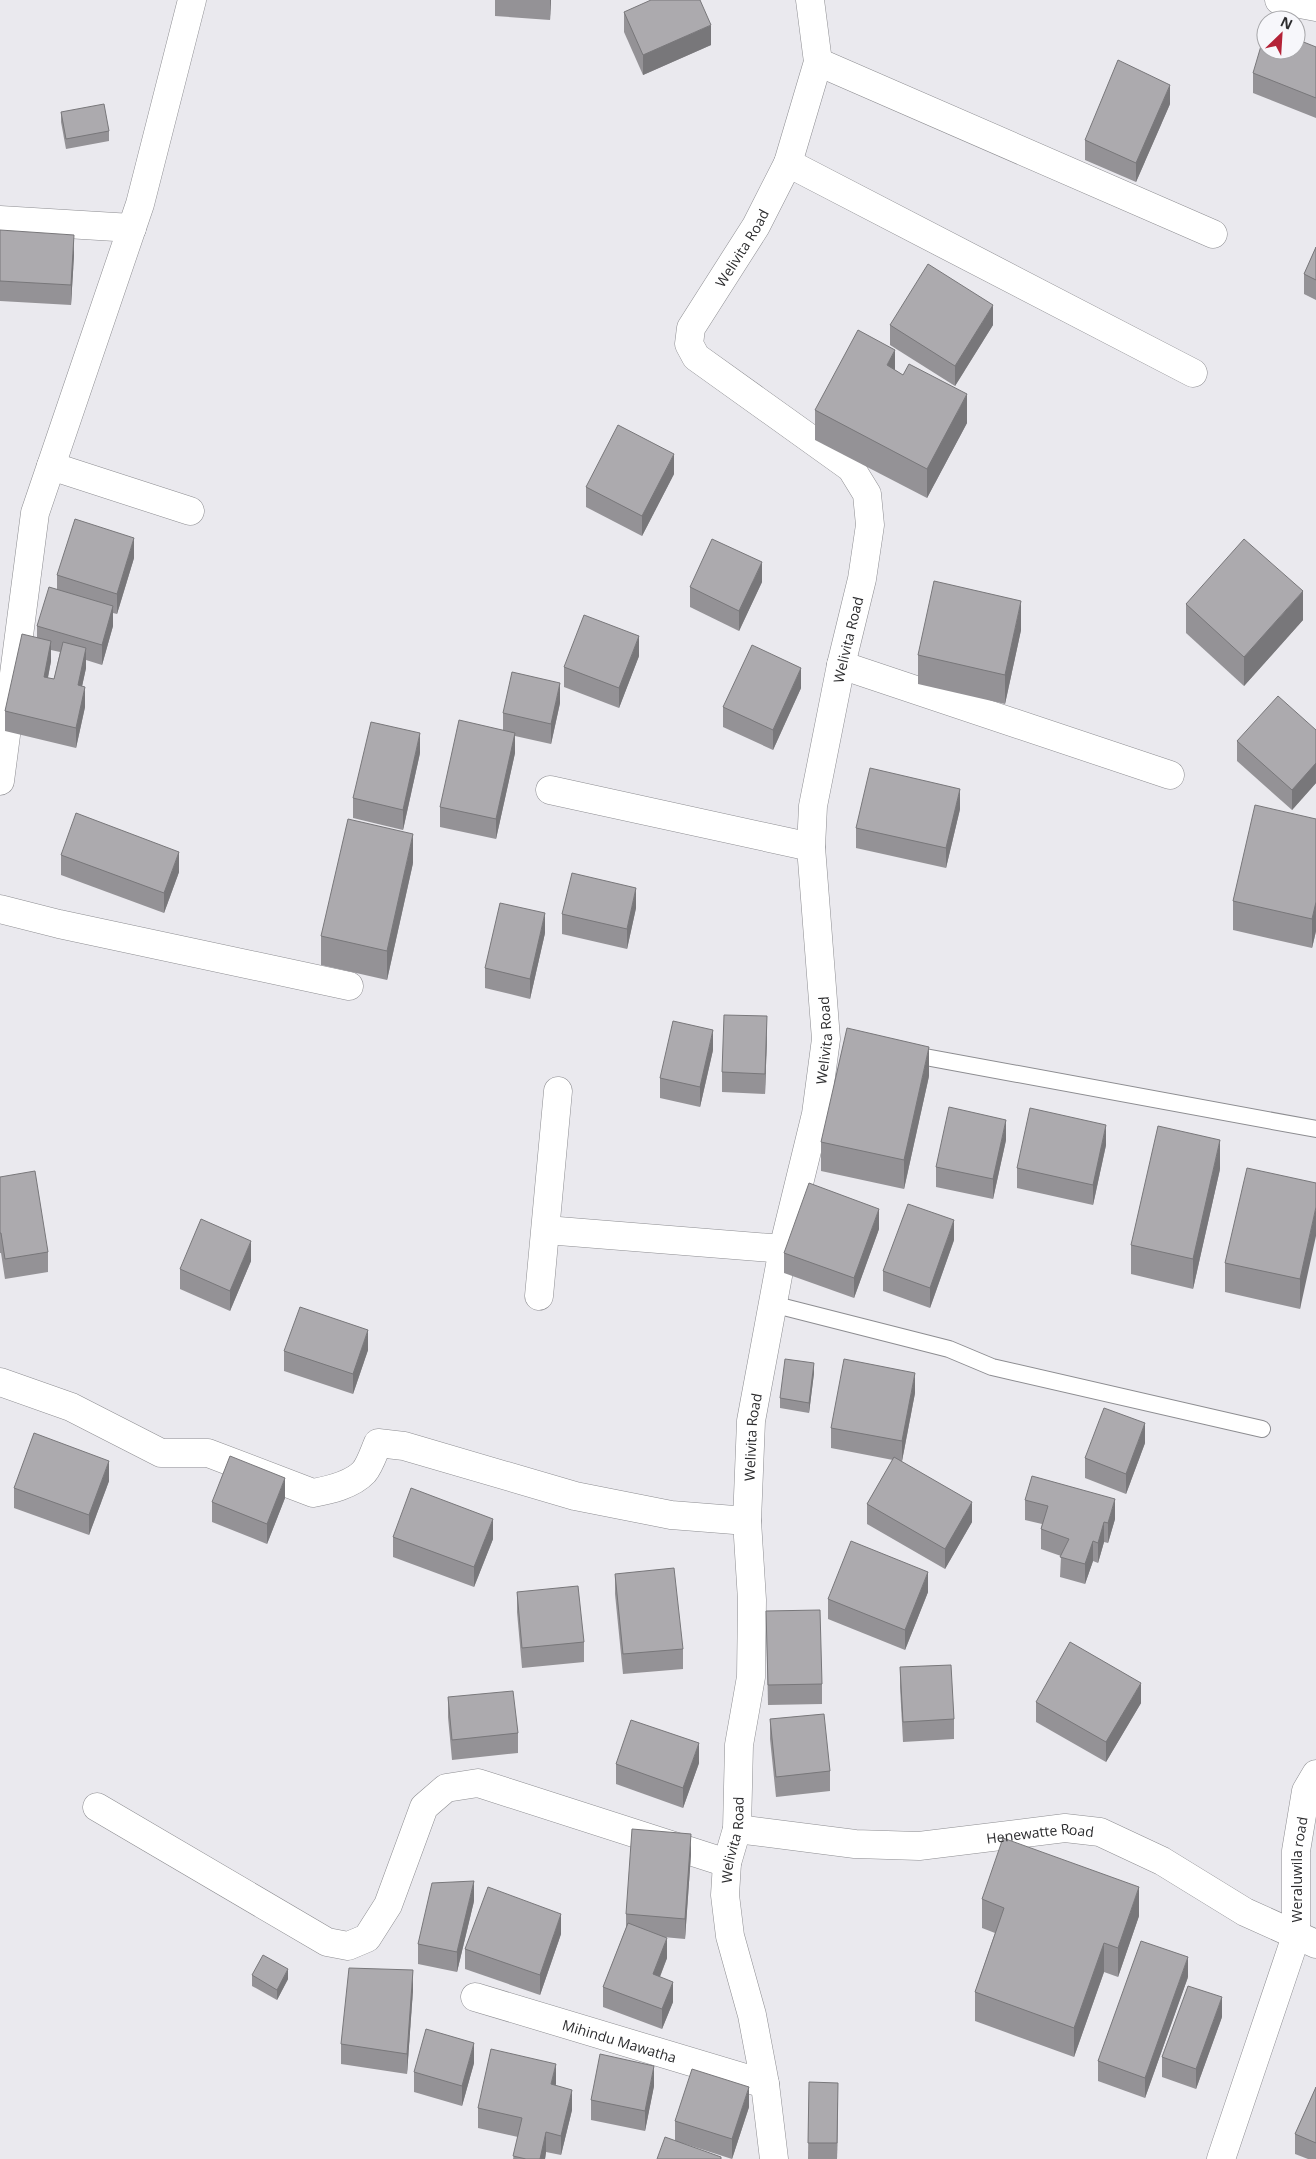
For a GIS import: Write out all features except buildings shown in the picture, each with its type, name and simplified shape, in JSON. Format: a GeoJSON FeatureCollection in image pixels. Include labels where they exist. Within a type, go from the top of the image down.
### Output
{"type":"FeatureCollection","features":[{"type":"Feature","properties":{"kind":"street"},"geometry":{"type":"LineString","coordinates":[[0,781],[35,513],[140,204],[192,0]]}},
{"type":"Feature","properties":{"kind":"street","name":"Welivita Road"},"geometry":{"type":"LineString","coordinates":[[774,2159],[752,2015],[726,1917],[725,1894],[727,1863],[737,1829],[739,1745],[751,1677],[752,1600],[747,1521],[751,1422],[783,1249],[836,1040],[811,847],[813,806],[862,579],[870,525],[867,494],[851,468],[696,357],[689,344],[691,328],[756,226],[788,163],[818,62],[810,0]]}},
{"type":"Feature","properties":{"kind":"street"},"geometry":{"type":"LineString","coordinates":[[1279,0],[1316,7]]}},
{"type":"Feature","properties":{"kind":"street"},"geometry":{"type":"LineString","coordinates":[[818,62],[1213,234]]}},
{"type":"Feature","properties":{"kind":"street"},"geometry":{"type":"LineString","coordinates":[[788,163],[1193,373]]}},
{"type":"Feature","properties":{"kind":"street"},"geometry":{"type":"LineString","coordinates":[[0,220],[132,228]]}},
{"type":"Feature","properties":{"kind":"street"},"geometry":{"type":"LineString","coordinates":[[51,466],[190,511]]}},
{"type":"Feature","properties":{"kind":"street"},"geometry":{"type":"LineString","coordinates":[[842,665],[1170,776]]}},
{"type":"Feature","properties":{"kind":"street"},"geometry":{"type":"LineString","coordinates":[[550,790],[811,847]]}},
{"type":"Feature","properties":{"kind":"street"},"geometry":{"type":"LineString","coordinates":[[0,909],[69,926],[349,986]]}},
{"type":"Feature","properties":{"kind":"street"},"geometry":{"type":"LineString","coordinates":[[539,1296],[558,1091]]}},
{"type":"Feature","properties":{"kind":"street"},"geometry":{"type":"LineString","coordinates":[[546,1230],[783,1249]]}},
{"type":"Feature","properties":{"kind":"street"},"geometry":{"type":"LineString","coordinates":[[0,1382],[71,1407],[161,1453],[208,1453],[313,1493],[330,1490],[351,1481],[364,1472],[378,1443],[404,1446],[575,1496],[671,1515],[747,1521]]}},
{"type":"Feature","properties":{"kind":"street","name":"Weraluwila road"},"geometry":{"type":"LineString","coordinates":[[1221,2159],[1306,1940],[1296,1851],[1306,1792],[1316,1774]]}},
{"type":"Feature","properties":{"kind":"street"},"geometry":{"type":"LineString","coordinates":[[97,1807],[327,1942],[348,1946],[368,1938],[388,1905],[424,1807],[446,1788],[478,1783],[727,1863]]}},
{"type":"Feature","properties":{"kind":"street","name":"Henewatte Road"},"geometry":{"type":"LineString","coordinates":[[737,1829],[856,1844],[919,1846],[1065,1828],[1100,1832],[1162,1862],[1244,1912],[1306,1940]]}},
{"type":"Feature","properties":{"kind":"street","name":"Mihindu Mawatha"},"geometry":{"type":"LineString","coordinates":[[475,1998],[764,2084]]}},
{"type":"Feature","properties":{"kind":"lane"},"geometry":{"type":"LineString","coordinates":[[894,1051],[1316,1129]]}},
{"type":"Feature","properties":{"kind":"lane"},"geometry":{"type":"LineString","coordinates":[[772,1304],[949,1349],[992,1368],[1262,1429]]}}]}
